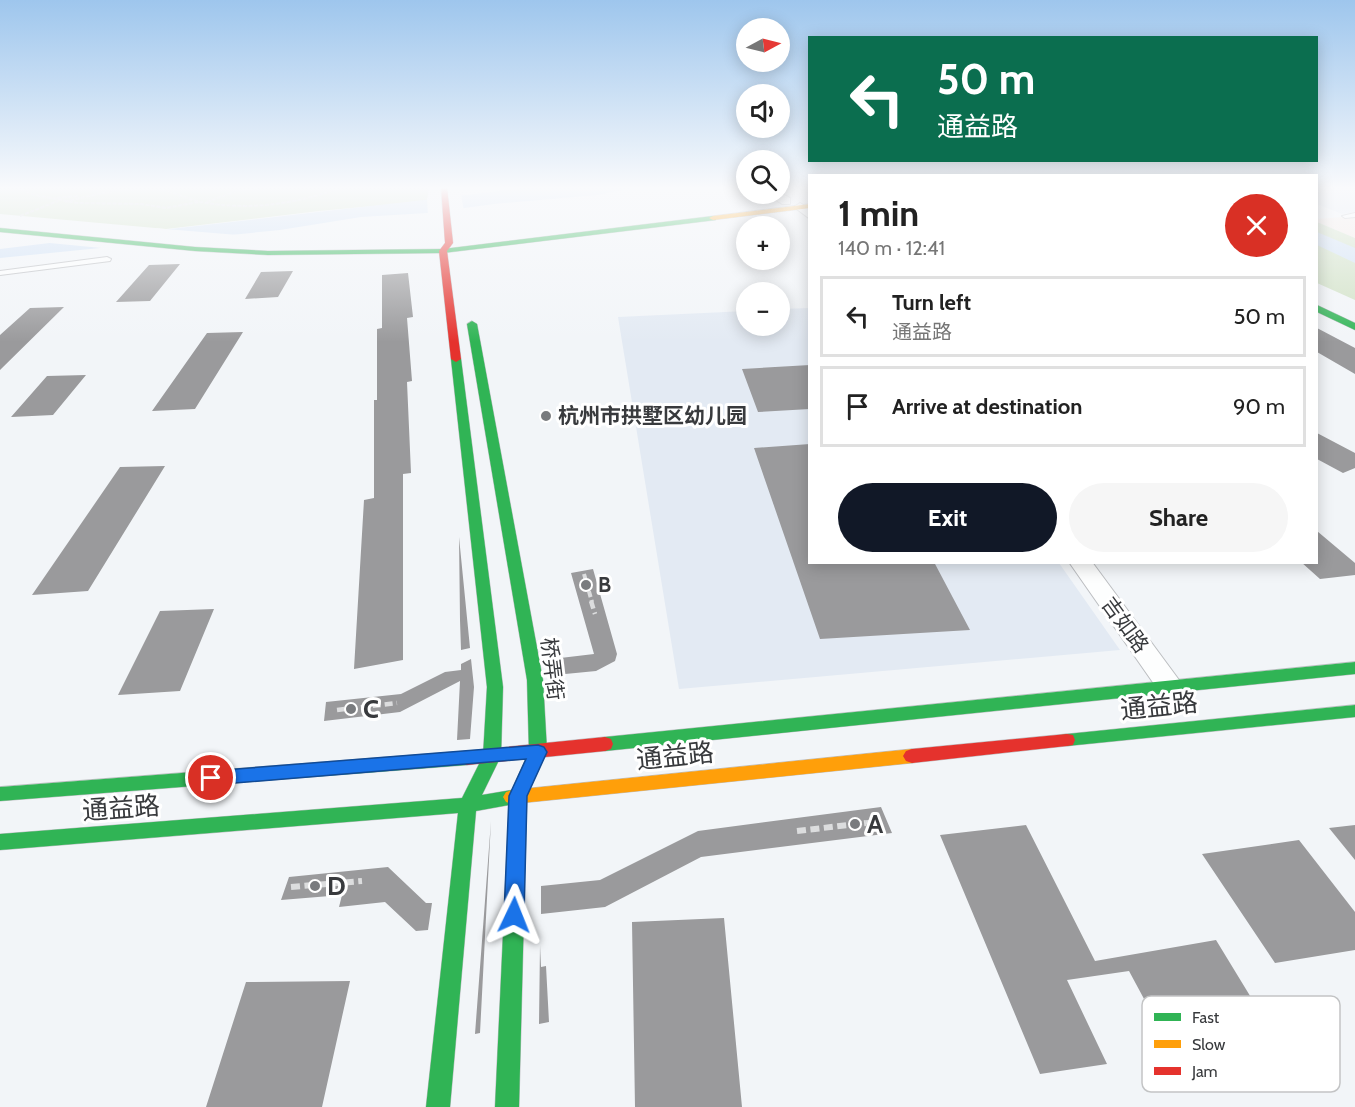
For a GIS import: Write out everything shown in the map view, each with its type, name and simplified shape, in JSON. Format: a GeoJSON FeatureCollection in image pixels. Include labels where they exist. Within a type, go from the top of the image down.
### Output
{"type":"FeatureCollection","features":[{"type":"Feature","properties":{"kind":"main road"},"geometry":{"type":"LineString","coordinates":[[134,239],[237,248],[288,246],[453,251],[552,239]]}},
{"type":"Feature","properties":{"kind":"main road"},"geometry":{"type":"LineString","coordinates":[[438,1107],[468,805],[492,756],[495,687],[451,239]]}},
{"type":"Feature","properties":{"kind":"main road"},"geometry":{"type":"LineString","coordinates":[[453,251],[533,239]]}},
{"type":"Feature","properties":{"kind":"main road"},"geometry":{"type":"LineString","coordinates":[[1318,294],[1355,312]]}},
{"type":"Feature","properties":{"kind":"main road","name":"桥弄街"},"geometry":{"type":"LineString","coordinates":[[469,308],[535,680],[538,752],[518,796],[507,1107]]}},
{"type":"Feature","properties":{"kind":"main road"},"geometry":{"type":"LineString","coordinates":[[1318,308],[1355,327]]}},
{"type":"Feature","properties":{"kind":"main road","name":"通益路"},"geometry":{"type":"LineString","coordinates":[[0,794],[538,752],[1355,668]]}},
{"type":"Feature","properties":{"kind":"main road","name":"通益路"},"geometry":{"type":"LineString","coordinates":[[0,842],[468,805],[518,796],[1355,711]]}},
{"type":"Feature","properties":{"kind":"street","name":"吉如路"},"geometry":{"type":"LineString","coordinates":[[1081,564],[1170,687]]}},
{"type":"Feature","properties":{"kind":"lane"},"geometry":{"type":"LineString","coordinates":[[0,273],[107,259]]}},
{"type":"Feature","properties":{"kind":"path"},"geometry":{"type":"LineString","coordinates":[[584,574],[595,614]]}},
{"type":"Feature","properties":{"kind":"path"},"geometry":{"type":"LineString","coordinates":[[337,710],[397,704]]}},
{"type":"Feature","properties":{"kind":"path"},"geometry":{"type":"LineString","coordinates":[[797,831],[879,820]]}},
{"type":"Feature","properties":{"kind":"path"},"geometry":{"type":"LineString","coordinates":[[291,887],[362,881]]}},
{"type":"Feature","properties":{"kind":"shaded area"},"geometry":{"type":"Polygon","coordinates":[[[808,308],[808,564],[1060,564],[1120,650],[679,689],[618,317],[736,312],[736,336],[790,336],[790,309],[808,308]]]}},
{"type":"Feature","properties":{"kind":"green space"},"geometry":{"type":"Polygon","coordinates":[[[1318,239],[1355,239],[1355,300],[1318,283],[1318,239]]]}},
{"type":"Feature","properties":{"kind":"water"},"geometry":{"type":"Polygon","coordinates":[[[89,239],[193,239],[0,258],[0,249],[89,239]]]}},
{"type":"Feature","properties":{"kind":"water"},"geometry":{"type":"Polygon","coordinates":[[[1318,239],[1333,239],[1355,248],[1355,263],[1318,245],[1318,239]]]}},
{"type":"Feature","properties":{"kind":"pier"},"geometry":{"type":"Polygon","coordinates":[[[66,239],[222,239],[112,249],[39,242],[66,239]]]}},
{"type":"Feature","properties":{"kind":"building"},"geometry":{"type":"Polygon","coordinates":[[[180,264],[150,301],[116,302],[149,265],[180,264]]]}},
{"type":"Feature","properties":{"kind":"building"},"geometry":{"type":"Polygon","coordinates":[[[293,271],[278,297],[245,299],[261,272],[293,271]]]}},
{"type":"Feature","properties":{"kind":"building"},"geometry":{"type":"Polygon","coordinates":[[[408,273],[413,317],[407,318],[412,381],[407,382],[411,473],[403,474],[403,660],[354,669],[364,500],[374,498],[374,400],[377,400],[377,329],[382,328],[382,275],[408,273]]]}},
{"type":"Feature","properties":{"kind":"building"},"geometry":{"type":"Polygon","coordinates":[[[64,307],[0,370],[0,335],[30,308],[64,307]]]}},
{"type":"Feature","properties":{"kind":"building"},"geometry":{"type":"Polygon","coordinates":[[[1318,329],[1355,348],[1355,374],[1318,353],[1318,329]]]}},
{"type":"Feature","properties":{"kind":"building"},"geometry":{"type":"Polygon","coordinates":[[[243,332],[195,409],[152,411],[207,333],[243,332]]]}},
{"type":"Feature","properties":{"kind":"building"},"geometry":{"type":"Polygon","coordinates":[[[808,365],[808,409],[758,412],[742,369],[808,365]]]}},
{"type":"Feature","properties":{"kind":"building"},"geometry":{"type":"Polygon","coordinates":[[[86,375],[53,415],[11,417],[47,376],[86,375]]]}},
{"type":"Feature","properties":{"kind":"building"},"geometry":{"type":"Polygon","coordinates":[[[1318,434],[1355,453],[1355,468],[1343,473],[1318,460],[1318,434]]]}},
{"type":"Feature","properties":{"kind":"building"},"geometry":{"type":"Polygon","coordinates":[[[808,444],[808,564],[935,564],[970,630],[820,639],[754,448],[808,444]]]}},
{"type":"Feature","properties":{"kind":"building"},"geometry":{"type":"Polygon","coordinates":[[[165,466],[88,591],[32,595],[120,467],[165,466]]]}},
{"type":"Feature","properties":{"kind":"building"},"geometry":{"type":"Polygon","coordinates":[[[1318,532],[1355,563],[1355,575],[1320,579],[1303,564],[1318,564],[1318,532]]]}},
{"type":"Feature","properties":{"kind":"building"},"geometry":{"type":"Polygon","coordinates":[[[459,537],[470,648],[461,650],[460,620],[459,537]]]}},
{"type":"Feature","properties":{"kind":"building"},"geometry":{"type":"Polygon","coordinates":[[[593,569],[617,654],[615,661],[596,671],[555,675],[552,659],[594,654],[571,573],[593,569]]]}},
{"type":"Feature","properties":{"kind":"building"},"geometry":{"type":"Polygon","coordinates":[[[214,609],[180,691],[118,695],[160,611],[214,609]]]}},
{"type":"Feature","properties":{"kind":"building"},"geometry":{"type":"Polygon","coordinates":[[[471,659],[474,687],[470,739],[457,740],[460,681],[400,712],[324,721],[326,702],[401,694],[445,672],[461,670],[461,664],[471,659]]]}},
{"type":"Feature","properties":{"kind":"building"},"geometry":{"type":"Polygon","coordinates":[[[881,807],[892,833],[701,857],[605,907],[541,914],[541,886],[600,880],[698,831],[881,807]]]}},
{"type":"Feature","properties":{"kind":"building"},"geometry":{"type":"Polygon","coordinates":[[[491,821],[480,1033],[475,1034],[491,821]]]}},
{"type":"Feature","properties":{"kind":"building"},"geometry":{"type":"Polygon","coordinates":[[[1026,825],[1095,961],[1216,940],[1250,996],[1142,996],[1129,971],[1067,980],[1107,1064],[1040,1074],[940,835],[1026,825]]]}},
{"type":"Feature","properties":{"kind":"building"},"geometry":{"type":"Polygon","coordinates":[[[1355,825],[1355,860],[1329,828],[1355,825]]]}},
{"type":"Feature","properties":{"kind":"building"},"geometry":{"type":"Polygon","coordinates":[[[1299,840],[1355,912],[1355,950],[1275,963],[1202,854],[1299,840]]]}},
{"type":"Feature","properties":{"kind":"building"},"geometry":{"type":"Polygon","coordinates":[[[388,867],[426,903],[432,903],[428,930],[416,931],[385,902],[339,907],[342,895],[281,900],[289,877],[388,867]]]}},
{"type":"Feature","properties":{"kind":"building"},"geometry":{"type":"Polygon","coordinates":[[[724,918],[742,1107],[635,1107],[632,922],[724,918]]]}},
{"type":"Feature","properties":{"kind":"building"},"geometry":{"type":"Polygon","coordinates":[[[540,945],[541,967],[546,966],[549,1022],[539,1024],[540,945]]]}},
{"type":"Feature","properties":{"kind":"building"},"geometry":{"type":"Polygon","coordinates":[[[350,981],[322,1107],[206,1107],[246,982],[350,981]]]}},
{"type":"Feature","properties":{"kind":"traffic: fast"},"geometry":{"type":"LineString","coordinates":[[89,239],[195,249],[268,253],[443,251],[544,239]]}},
{"type":"Feature","properties":{"kind":"traffic: fast"},"geometry":{"type":"LineString","coordinates":[[1318,308],[1355,327]]}},
{"type":"Feature","properties":{"kind":"traffic: fast"},"geometry":{"type":"LineString","coordinates":[[472,324],[535,680],[538,751],[518,796],[507,1107]]}},
{"type":"Feature","properties":{"kind":"traffic: fast"},"geometry":{"type":"LineString","coordinates":[[438,1107],[468,805],[492,756],[495,687],[456,359]]}},
{"type":"Feature","properties":{"kind":"traffic: fast"},"geometry":{"type":"LineString","coordinates":[[605,744],[1355,668]]}},
{"type":"Feature","properties":{"kind":"traffic: fast"},"geometry":{"type":"LineString","coordinates":[[1067,740],[1355,711]]}},
{"type":"Feature","properties":{"kind":"traffic: fast"},"geometry":{"type":"LineString","coordinates":[[0,794],[467,758]]}},
{"type":"Feature","properties":{"kind":"traffic: fast"},"geometry":{"type":"LineString","coordinates":[[0,842],[468,805],[512,797]]}},
{"type":"Feature","properties":{"kind":"traffic: slow"},"geometry":{"type":"LineString","coordinates":[[512,797],[912,756]]}},
{"type":"Feature","properties":{"kind":"traffic: jam"},"geometry":{"type":"LineString","coordinates":[[449,239],[449,243],[443,251],[456,359]]}},
{"type":"Feature","properties":{"kind":"traffic: jam"},"geometry":{"type":"LineString","coordinates":[[912,756],[1067,740]]}},
{"type":"Feature","properties":{"kind":"traffic: jam"},"geometry":{"type":"LineString","coordinates":[[467,758],[605,744]]}},
{"type":"Feature","properties":{"kind":"place","name":"杭州市拱墅区幼儿园"},"geometry":{"type":"Point","coordinates":[546,416]}},
{"type":"Feature","properties":{"kind":"place","name":"B"},"geometry":{"type":"Point","coordinates":[586,585]}},
{"type":"Feature","properties":{"kind":"place","name":"C"},"geometry":{"type":"Point","coordinates":[351,709]}},
{"type":"Feature","properties":{"kind":"place","name":"A"},"geometry":{"type":"Point","coordinates":[855,824]}},
{"type":"Feature","properties":{"kind":"place","name":"D"},"geometry":{"type":"Point","coordinates":[315,886]}},
{"type":"Feature","properties":{"kind":"route"},"geometry":{"type":"LineString","coordinates":[[211,778],[538,752],[518,796],[514,915]]}}]}
